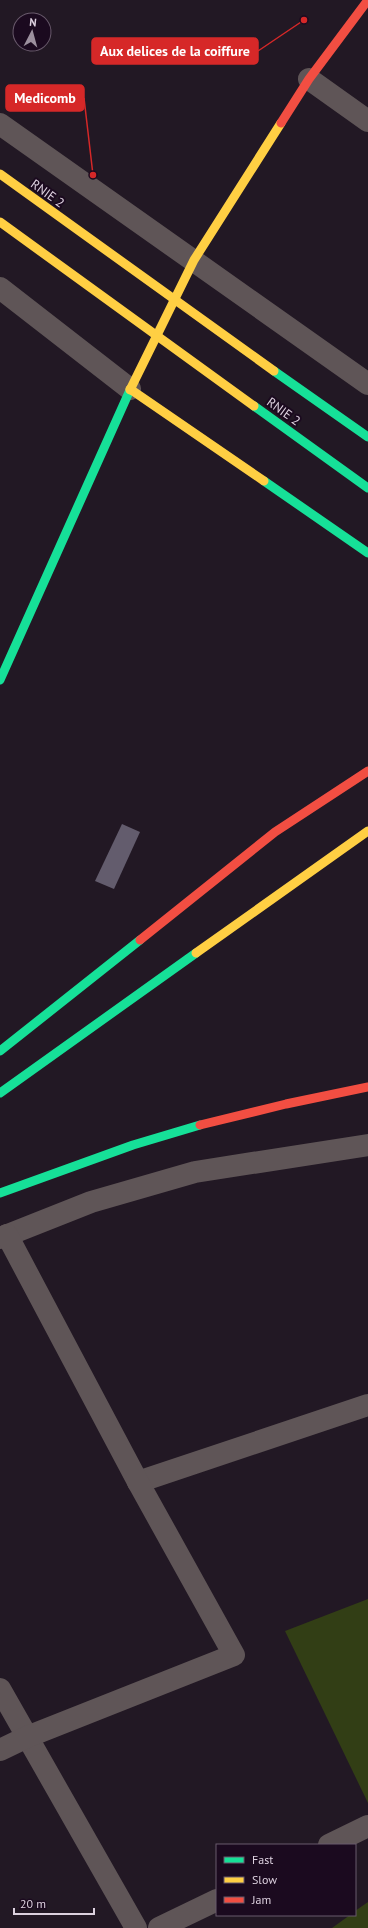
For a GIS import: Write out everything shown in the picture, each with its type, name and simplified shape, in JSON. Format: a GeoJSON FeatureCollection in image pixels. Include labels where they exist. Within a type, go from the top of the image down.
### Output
{"type":"FeatureCollection","features":[{"type":"Feature","properties":{"kind":"main road"},"geometry":{"type":"LineString","coordinates":[[0,680],[130,389],[194,260],[309,79],[368,0]]}},
{"type":"Feature","properties":{"kind":"main road","name":"RNIE 2"},"geometry":{"type":"LineString","coordinates":[[0,174],[138,276],[368,437]]}},
{"type":"Feature","properties":{"kind":"main road","name":"RNIE 2"},"geometry":{"type":"LineString","coordinates":[[0,222],[368,488]]}},
{"type":"Feature","properties":{"kind":"main road"},"geometry":{"type":"LineString","coordinates":[[130,389],[368,553]]}},
{"type":"Feature","properties":{"kind":"main road"},"geometry":{"type":"LineString","coordinates":[[0,1050],[275,832],[368,771]]}},
{"type":"Feature","properties":{"kind":"main road"},"geometry":{"type":"LineString","coordinates":[[0,1093],[368,831]]}},
{"type":"Feature","properties":{"kind":"main road"},"geometry":{"type":"LineString","coordinates":[[0,1193],[161,1137],[238,1115],[315,1097],[368,1087]]}},
{"type":"Feature","properties":{"kind":"street"},"geometry":{"type":"LineString","coordinates":[[309,79],[368,121]]}},
{"type":"Feature","properties":{"kind":"street"},"geometry":{"type":"LineString","coordinates":[[0,124],[368,384]]}},
{"type":"Feature","properties":{"kind":"street"},"geometry":{"type":"LineString","coordinates":[[0,288],[130,389]]}},
{"type":"Feature","properties":{"kind":"street"},"geometry":{"type":"LineString","coordinates":[[0,1750],[27,1737],[234,1655],[4,1236],[91,1202],[195,1172],[368,1145]]}},
{"type":"Feature","properties":{"kind":"street"},"geometry":{"type":"LineString","coordinates":[[138,1482],[368,1405]]}},
{"type":"Feature","properties":{"kind":"street"},"geometry":{"type":"LineString","coordinates":[[0,1689],[136,1928]]}},
{"type":"Feature","properties":{"kind":"street"},"geometry":{"type":"LineString","coordinates":[[331,1844],[368,1826]]}},
{"type":"Feature","properties":{"kind":"street"},"geometry":{"type":"LineString","coordinates":[[159,1928],[216,1900]]}},
{"type":"Feature","properties":{"kind":"green space"},"geometry":{"type":"Polygon","coordinates":[[[368,1599],[368,1803],[285,1631],[368,1599]]]}},
{"type":"Feature","properties":{"kind":"green space"},"geometry":{"type":"Polygon","coordinates":[[[368,1902],[368,1928],[332,1928],[349,1916],[356,1916],[356,1910],[368,1902]]]}},
{"type":"Feature","properties":{"kind":"building"},"geometry":{"type":"Polygon","coordinates":[[[122,824],[140,832],[114,889],[95,881],[122,824]]]}},
{"type":"Feature","properties":{"kind":"traffic: fast"},"geometry":{"type":"LineString","coordinates":[[274,371],[368,437]]}},
{"type":"Feature","properties":{"kind":"traffic: fast"},"geometry":{"type":"LineString","coordinates":[[0,680],[130,390]]}},
{"type":"Feature","properties":{"kind":"traffic: fast"},"geometry":{"type":"LineString","coordinates":[[254,406],[368,488]]}},
{"type":"Feature","properties":{"kind":"traffic: fast"},"geometry":{"type":"LineString","coordinates":[[264,481],[368,553]]}},
{"type":"Feature","properties":{"kind":"traffic: fast"},"geometry":{"type":"LineString","coordinates":[[0,1051],[140,940]]}},
{"type":"Feature","properties":{"kind":"traffic: fast"},"geometry":{"type":"LineString","coordinates":[[0,1093],[196,953]]}},
{"type":"Feature","properties":{"kind":"traffic: fast"},"geometry":{"type":"LineString","coordinates":[[0,1193],[133,1145],[200,1125]]}},
{"type":"Feature","properties":{"kind":"traffic: slow"},"geometry":{"type":"LineString","coordinates":[[130,390],[194,260],[281,123]]}},
{"type":"Feature","properties":{"kind":"traffic: slow"},"geometry":{"type":"LineString","coordinates":[[0,174],[274,371]]}},
{"type":"Feature","properties":{"kind":"traffic: slow"},"geometry":{"type":"LineString","coordinates":[[0,222],[254,406]]}},
{"type":"Feature","properties":{"kind":"traffic: slow"},"geometry":{"type":"LineString","coordinates":[[130,389],[264,481]]}},
{"type":"Feature","properties":{"kind":"traffic: slow"},"geometry":{"type":"LineString","coordinates":[[196,953],[368,831]]}},
{"type":"Feature","properties":{"kind":"traffic: jam"},"geometry":{"type":"LineString","coordinates":[[281,123],[309,79],[368,0]]}},
{"type":"Feature","properties":{"kind":"traffic: jam"},"geometry":{"type":"LineString","coordinates":[[140,940],[275,832],[368,771]]}},
{"type":"Feature","properties":{"kind":"traffic: jam"},"geometry":{"type":"LineString","coordinates":[[200,1125],[286,1104],[368,1087]]}},
{"type":"Feature","properties":{"kind":"place","name":"Aux delices de la coiffure"},"geometry":{"type":"Point","coordinates":[304,20]}},
{"type":"Feature","properties":{"kind":"place","name":"Medicomb"},"geometry":{"type":"Point","coordinates":[93,175]}}]}
